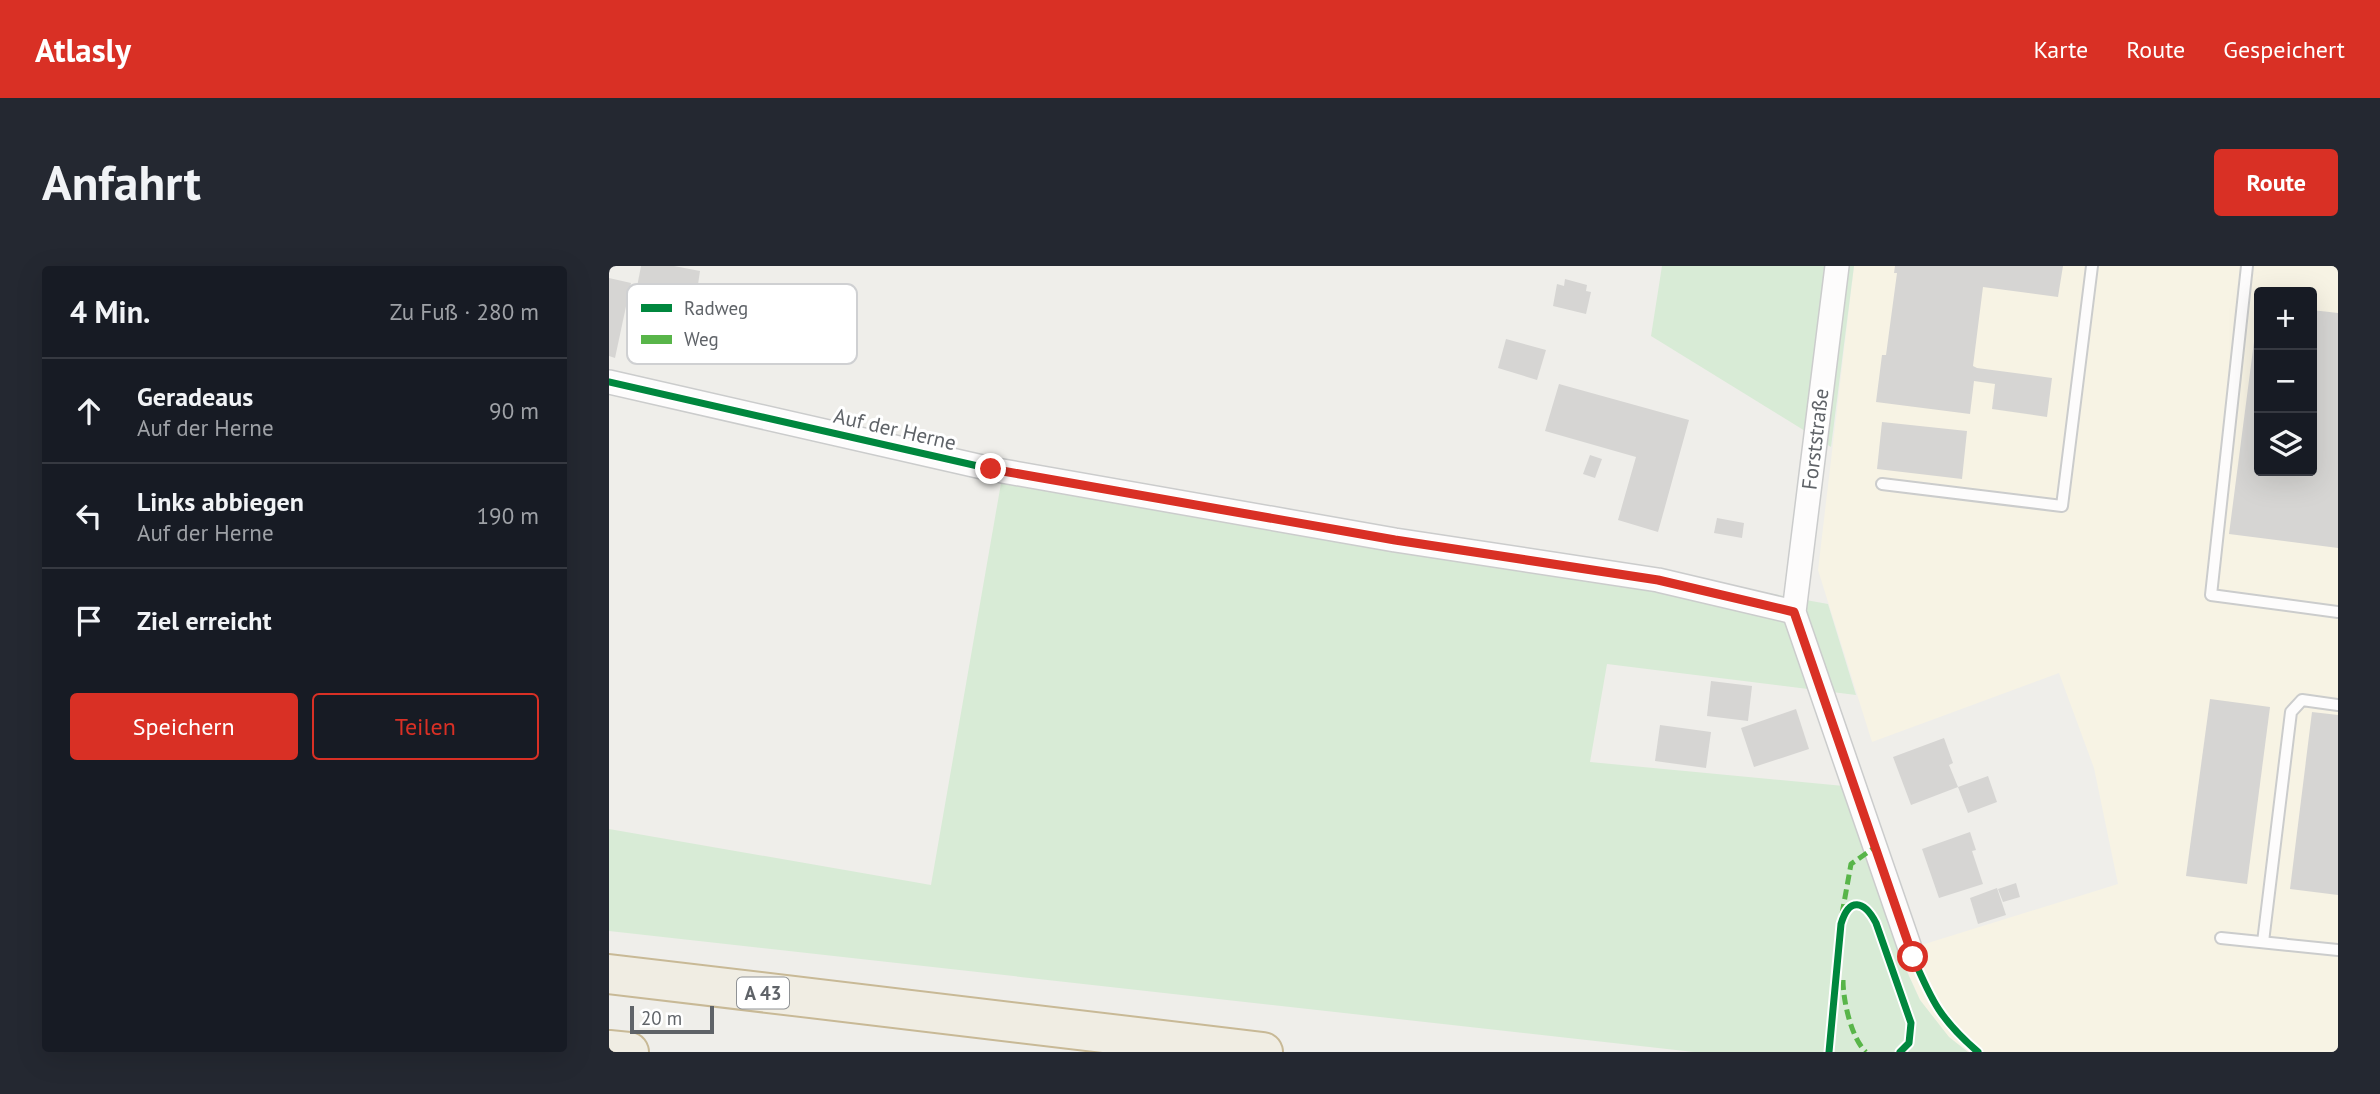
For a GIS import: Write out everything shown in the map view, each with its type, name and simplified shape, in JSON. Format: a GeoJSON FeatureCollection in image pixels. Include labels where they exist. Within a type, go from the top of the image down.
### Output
{"type":"FeatureCollection","features":[{"type":"Feature","properties":{"kind":"highway","name":"A 43"},"geometry":{"type":"LineString","coordinates":[[609,974],[1263,1052]]}},
{"type":"Feature","properties":{"kind":"highway"},"geometry":{"type":"LineString","coordinates":[[609,1050],[629,1052]]}},
{"type":"Feature","properties":{"kind":"street","name":"Forststraße"},"geometry":{"type":"LineString","coordinates":[[1794,612],[1837,266]]}},
{"type":"Feature","properties":{"kind":"street","name":"Auf der Herne"},"geometry":{"type":"LineString","coordinates":[[609,382],[991,469],[1381,538],[1658,580],[1794,612]]}},
{"type":"Feature","properties":{"kind":"street"},"geometry":{"type":"LineString","coordinates":[[1794,612],[1913,957]]}},
{"type":"Feature","properties":{"kind":"lane"},"geometry":{"type":"LineString","coordinates":[[1882,484],[2062,506],[2092,266]]}},
{"type":"Feature","properties":{"kind":"lane"},"geometry":{"type":"LineString","coordinates":[[2247,266],[2211,595],[2338,612]]}},
{"type":"Feature","properties":{"kind":"lane"},"geometry":{"type":"LineString","coordinates":[[2263,942],[2291,712],[2302,700],[2338,705]]}},
{"type":"Feature","properties":{"kind":"lane"},"geometry":{"type":"LineString","coordinates":[[2221,938],[2338,950]]}},
{"type":"Feature","properties":{"kind":"shaded area"},"geometry":{"type":"Polygon","coordinates":[[[1854,266],[2338,266],[2338,1052],[1968,1052],[1949,1037],[1920,1000],[1899,952],[2118,884],[2094,768],[2059,673],[1872,742],[1818,570],[1854,266]]]}},
{"type":"Feature","properties":{"kind":"green space"},"geometry":{"type":"Polygon","coordinates":[[[1662,266],[1854,266],[1831,447],[1651,336],[1662,266]]]}},
{"type":"Feature","properties":{"kind":"green space"},"geometry":{"type":"Polygon","coordinates":[[[1004,466],[1656,573],[1828,604],[1856,695],[1607,664],[1590,762],[1844,786],[1898,952],[1920,1000],[1949,1037],[1968,1052],[1694,1052],[609,931],[609,829],[931,885],[1004,466]]]}},
{"type":"Feature","properties":{"kind":"building"},"geometry":{"type":"Polygon","coordinates":[[[641,266],[674,266],[700,271],[698,284],[638,284],[641,266]]]}},
{"type":"Feature","properties":{"kind":"building"},"geometry":{"type":"Polygon","coordinates":[[[1895,266],[2063,266],[2058,297],[1983,287],[1973,366],[2052,378],[2047,417],[1992,409],[1995,384],[1974,381],[1970,414],[1876,402],[1882,355],[1886,355],[1897,273],[1894,273],[1895,266]]]}},
{"type":"Feature","properties":{"kind":"building"},"geometry":{"type":"Polygon","coordinates":[[[609,278],[631,283],[627,284],[627,302],[615,358],[609,356],[609,278]]]}},
{"type":"Feature","properties":{"kind":"building"},"geometry":{"type":"Polygon","coordinates":[[[1565,279],[1587,285],[1586,291],[1591,292],[1586,314],[1553,306],[1557,284],[1564,286],[1565,279]]]}},
{"type":"Feature","properties":{"kind":"building"},"geometry":{"type":"Polygon","coordinates":[[[2317,311],[2338,313],[2338,548],[2229,534],[2254,342],[2254,476],[2317,476],[2317,311]]]}},
{"type":"Feature","properties":{"kind":"building"},"geometry":{"type":"Polygon","coordinates":[[[1506,339],[1546,350],[1537,380],[1498,368],[1506,339]]]}},
{"type":"Feature","properties":{"kind":"building"},"geometry":{"type":"Polygon","coordinates":[[[1559,384],[1689,420],[1658,532],[1618,520],[1636,457],[1545,431],[1559,384]]]}},
{"type":"Feature","properties":{"kind":"building"},"geometry":{"type":"Polygon","coordinates":[[[1882,422],[1967,431],[1962,479],[1877,469],[1882,422]]]}},
{"type":"Feature","properties":{"kind":"building"},"geometry":{"type":"Polygon","coordinates":[[[1590,455],[1602,459],[1595,478],[1583,474],[1590,455]]]}},
{"type":"Feature","properties":{"kind":"building"},"geometry":{"type":"Polygon","coordinates":[[[1717,518],[1744,523],[1742,538],[1714,533],[1717,518]]]}},
{"type":"Feature","properties":{"kind":"building"},"geometry":{"type":"Polygon","coordinates":[[[1711,681],[1752,686],[1748,721],[1707,716],[1711,681]]]}},
{"type":"Feature","properties":{"kind":"building"},"geometry":{"type":"Polygon","coordinates":[[[2210,699],[2270,707],[2247,884],[2186,876],[2210,699]]]}},
{"type":"Feature","properties":{"kind":"building"},"geometry":{"type":"Polygon","coordinates":[[[1796,709],[1809,749],[1754,767],[1741,728],[1796,709]]]}},
{"type":"Feature","properties":{"kind":"building"},"geometry":{"type":"Polygon","coordinates":[[[2312,712],[2338,715],[2338,895],[2290,889],[2312,712]]]}},
{"type":"Feature","properties":{"kind":"building"},"geometry":{"type":"Polygon","coordinates":[[[1660,725],[1711,732],[1706,768],[1655,761],[1660,725]]]}},
{"type":"Feature","properties":{"kind":"building"},"geometry":{"type":"Polygon","coordinates":[[[1944,738],[1953,763],[1949,765],[1958,787],[1911,805],[1893,757],[1944,738]]]}},
{"type":"Feature","properties":{"kind":"building"},"geometry":{"type":"Polygon","coordinates":[[[1988,776],[1997,802],[1968,813],[1958,787],[1988,776]]]}},
{"type":"Feature","properties":{"kind":"building"},"geometry":{"type":"Polygon","coordinates":[[[1970,832],[1976,850],[1972,851],[1983,884],[1939,898],[1922,849],[1970,832]]]}},
{"type":"Feature","properties":{"kind":"building"},"geometry":{"type":"Polygon","coordinates":[[[2016,883],[2020,897],[2003,902],[1998,889],[2016,883]]]}},
{"type":"Feature","properties":{"kind":"building"},"geometry":{"type":"Polygon","coordinates":[[[1997,888],[2006,915],[1978,924],[1970,898],[1997,888]]]}},
{"type":"Feature","properties":{"kind":"marked path"},"geometry":{"type":"LineString","coordinates":[[1842,914],[1851,864],[1874,848]]}},
{"type":"Feature","properties":{"kind":"marked path"},"geometry":{"type":"LineString","coordinates":[[1843,980],[1849,1018],[1856,1038],[1866,1052]]}},
{"type":"Feature","properties":{"kind":"cycle path"},"geometry":{"type":"LineString","coordinates":[[609,382],[991,469],[1395,540],[1658,580],[1794,612]]}},
{"type":"Feature","properties":{"kind":"cycle path"},"geometry":{"type":"LineString","coordinates":[[1829,1052],[1841,924],[1848,909],[1857,905],[1867,910],[1876,923],[1911,1023],[1909,1043],[1900,1052]]}},
{"type":"Feature","properties":{"kind":"cycle path"},"geometry":{"type":"LineString","coordinates":[[1913,957],[1946,1020],[1978,1052]]}},
{"type":"Feature","properties":{"kind":"route"},"geometry":{"type":"LineString","coordinates":[[991,469],[1395,540],[1658,580],[1794,612],[1913,957]]}}]}
